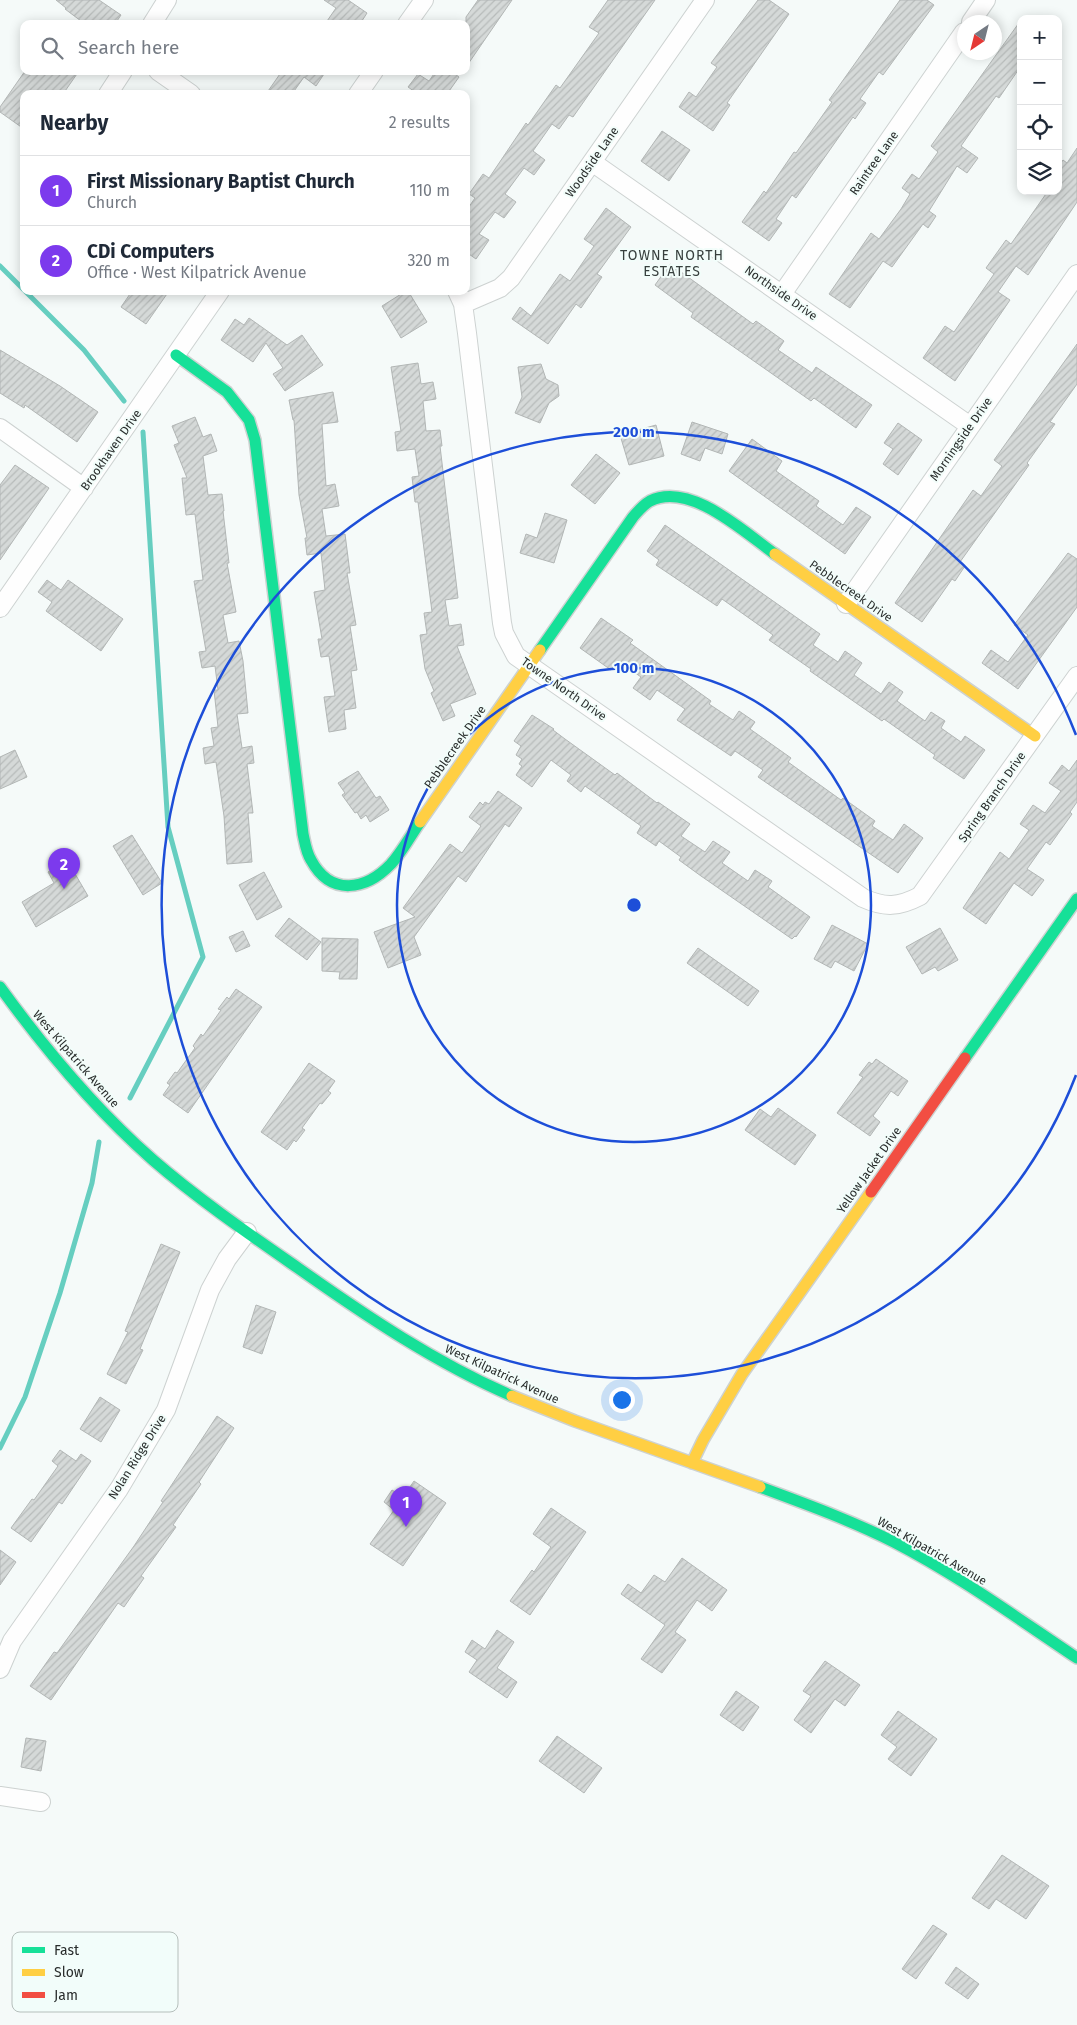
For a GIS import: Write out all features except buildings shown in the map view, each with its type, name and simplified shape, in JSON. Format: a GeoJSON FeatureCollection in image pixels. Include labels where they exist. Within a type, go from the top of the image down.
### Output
{"type":"FeatureCollection","features":[{"type":"Feature","properties":{"kind":"street"},"geometry":{"type":"LineString","coordinates":[[154,20],[167,0]]}},
{"type":"Feature","properties":{"kind":"street"},"geometry":{"type":"LineString","coordinates":[[410,20],[424,0]]}},
{"type":"Feature","properties":{"kind":"street","name":"Woodside Lane"},"geometry":{"type":"LineString","coordinates":[[460,298],[500,288],[511,278],[705,0]]}},
{"type":"Feature","properties":{"kind":"street"},"geometry":{"type":"LineString","coordinates":[[976,15],[986,0]]}},
{"type":"Feature","properties":{"kind":"street","name":"Raintree Lane"},"geometry":{"type":"LineString","coordinates":[[782,294],[957,42]]}},
{"type":"Feature","properties":{"kind":"street"},"geometry":{"type":"LineString","coordinates":[[111,90],[120,75]]}},
{"type":"Feature","properties":{"kind":"street"},"geometry":{"type":"LineString","coordinates":[[164,75],[185,90]]}},
{"type":"Feature","properties":{"kind":"street"},"geometry":{"type":"LineString","coordinates":[[361,90],[371,75]]}},
{"type":"Feature","properties":{"kind":"street","name":"Northside Drive"},"geometry":{"type":"LineString","coordinates":[[592,162],[970,426]]}},
{"type":"Feature","properties":{"kind":"street","name":"Morningside Drive"},"geometry":{"type":"LineString","coordinates":[[846,604],[1077,274]]}},
{"type":"Feature","properties":{"kind":"street","name":"Brookhaven Drive"},"geometry":{"type":"LineString","coordinates":[[0,608],[217,295]]}},
{"type":"Feature","properties":{"kind":"street","name":"Towne North Drive"},"geometry":{"type":"LineString","coordinates":[[460,298],[504,632],[516,656],[863,898],[880,906],[896,904]]}},
{"type":"Feature","properties":{"kind":"street","name":"Pebblecreek Drive"},"geometry":{"type":"LineString","coordinates":[[176,355],[227,392],[249,420],[255,440],[303,834],[311,861],[331,881],[342,886],[358,886],[391,864],[633,517],[644,505],[658,498],[674,496],[691,498],[704,504],[1035,736]]}},
{"type":"Feature","properties":{"kind":"street"},"geometry":{"type":"LineString","coordinates":[[1,430],[84,488]]}},
{"type":"Feature","properties":{"kind":"street","name":"Spring Branch Drive"},"geometry":{"type":"LineString","coordinates":[[896,904],[911,901],[920,896],[929,887],[1077,676]]}},
{"type":"Feature","properties":{"kind":"street","name":"Yellow Jacket Drive"},"geometry":{"type":"LineString","coordinates":[[692,1462],[702,1440],[742,1374],[1077,899]]}},
{"type":"Feature","properties":{"kind":"street","name":"West Kilpatrick Avenue"},"geometry":{"type":"LineString","coordinates":[[0,987],[56,1061],[115,1124],[169,1172],[247,1232],[369,1318],[414,1347],[507,1394],[569,1419],[831,1513],[870,1531],[912,1552],[958,1579],[1077,1658]]}},
{"type":"Feature","properties":{"kind":"street","name":"Nolan Ridge Drive"},"geometry":{"type":"LineString","coordinates":[[0,1669],[12,1641],[118,1489],[166,1410],[210,1290],[227,1259],[247,1232]]}},
{"type":"Feature","properties":{"kind":"street"},"geometry":{"type":"LineString","coordinates":[[0,1796],[42,1802]]}},
{"type":"Feature","properties":{"kind":"waterway"},"geometry":{"type":"LineString","coordinates":[[0,266],[20,286]]}},
{"type":"Feature","properties":{"kind":"waterway"},"geometry":{"type":"LineString","coordinates":[[29,295],[84,350],[124,401]]}},
{"type":"Feature","properties":{"kind":"waterway"},"geometry":{"type":"LineString","coordinates":[[130,1098],[203,957],[168,827],[143,432]]}},
{"type":"Feature","properties":{"kind":"waterway"},"geometry":{"type":"LineString","coordinates":[[0,1448],[25,1397],[60,1293],[92,1183],[99,1142]]}},
{"type":"Feature","properties":{"kind":"traffic: fast"},"geometry":{"type":"LineString","coordinates":[[176,355],[227,392],[249,420],[255,440],[303,834],[309,857],[319,872],[328,880],[349,886],[360,884],[371,880],[391,864],[420,822]]}},
{"type":"Feature","properties":{"kind":"traffic: fast"},"geometry":{"type":"LineString","coordinates":[[540,650],[633,517],[650,501],[666,497],[682,498],[699,503],[732,522],[775,554]]}},
{"type":"Feature","properties":{"kind":"traffic: fast"},"geometry":{"type":"LineString","coordinates":[[965,1058],[1077,899]]}},
{"type":"Feature","properties":{"kind":"traffic: fast"},"geometry":{"type":"LineString","coordinates":[[0,987],[53,1056],[91,1099],[153,1160],[188,1189],[324,1286],[402,1338],[456,1369],[512,1396]]}},
{"type":"Feature","properties":{"kind":"traffic: fast"},"geometry":{"type":"LineString","coordinates":[[760,1487],[811,1506],[894,1542],[941,1568],[987,1597],[1077,1658]]}},
{"type":"Feature","properties":{"kind":"traffic: slow"},"geometry":{"type":"LineString","coordinates":[[775,554],[1035,736]]}},
{"type":"Feature","properties":{"kind":"traffic: slow"},"geometry":{"type":"LineString","coordinates":[[420,822],[540,650]]}},
{"type":"Feature","properties":{"kind":"traffic: slow"},"geometry":{"type":"LineString","coordinates":[[692,1463],[703,1440],[742,1374],[871,1192]]}},
{"type":"Feature","properties":{"kind":"traffic: slow"},"geometry":{"type":"LineString","coordinates":[[512,1396],[575,1421],[760,1487]]}},
{"type":"Feature","properties":{"kind":"traffic: jam"},"geometry":{"type":"LineString","coordinates":[[871,1192],[965,1058]]}},
{"type":"Feature","properties":{"kind":"place","name":"CDi Computers"},"geometry":{"type":"Point","coordinates":[64,889]}},
{"type":"Feature","properties":{"kind":"place","name":"First Missionary Baptist Church"},"geometry":{"type":"Point","coordinates":[406,1527]}},
{"type":"Feature","properties":{"kind":"district","name":"TOWNE NORTH ESTATES"},"geometry":{"type":"Point","coordinates":[672,264]}}]}
